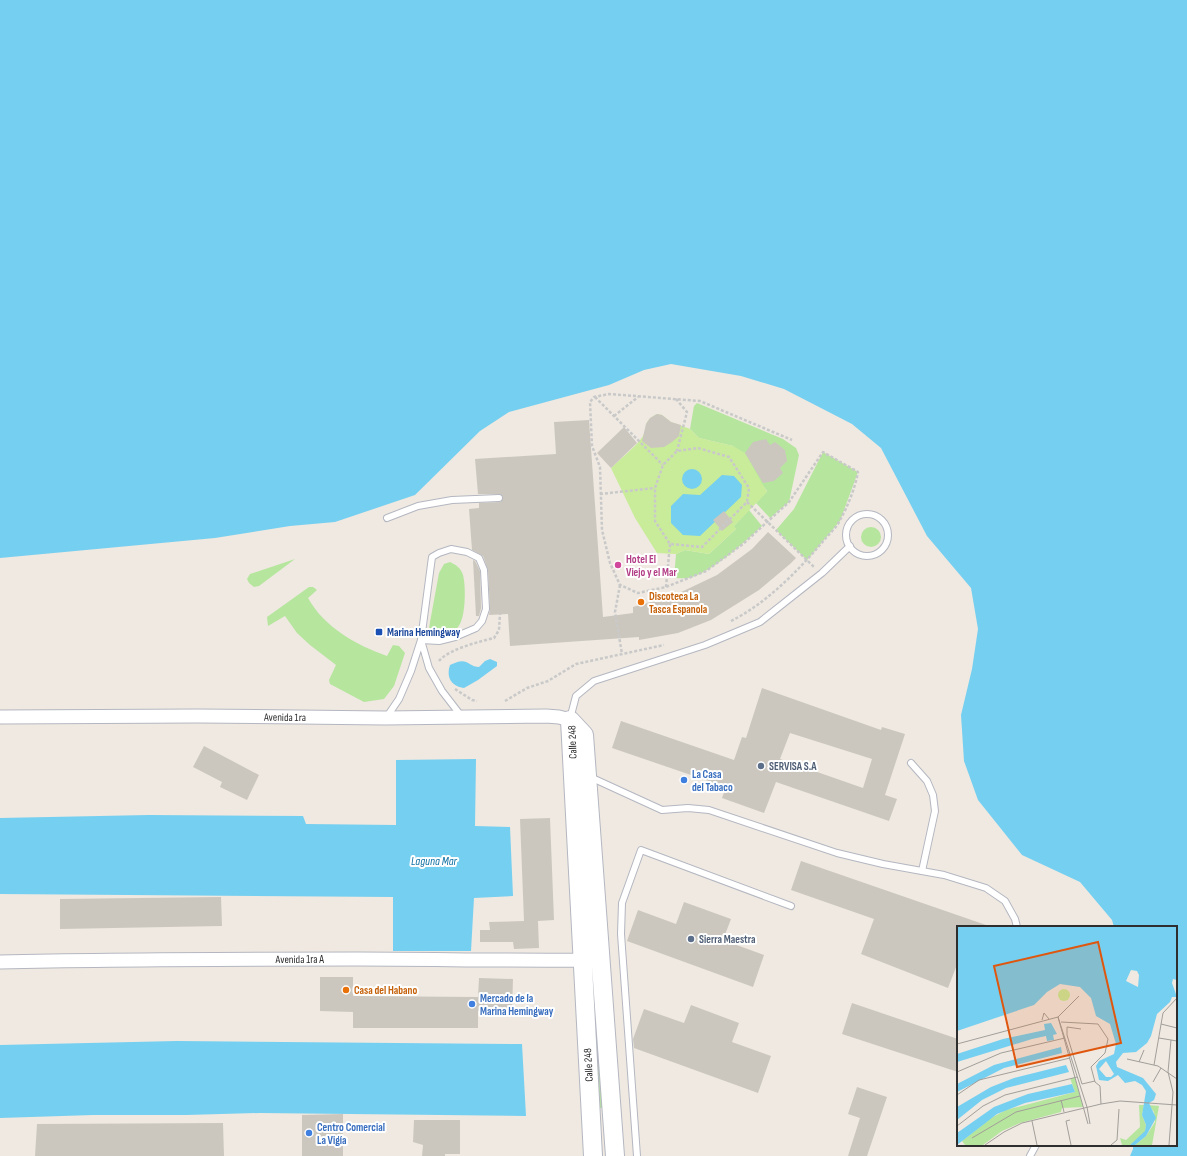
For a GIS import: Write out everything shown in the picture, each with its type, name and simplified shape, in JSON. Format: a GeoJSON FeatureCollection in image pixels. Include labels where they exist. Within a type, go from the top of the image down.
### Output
{"type":"FeatureCollection","features":[{"type":"Feature","properties":{"kind":"street","name":"Avenida 1ra"},"geometry":{"type":"LineString","coordinates":[[0,717],[198,716],[385,718],[546,716],[570,720]]}},
{"type":"Feature","properties":{"kind":"street","name":"Calle 248"},"geometry":{"type":"LineString","coordinates":[[570,720],[584,735],[615,1156]]}},
{"type":"Feature","properties":{"kind":"street","name":"Calle 248"},"geometry":{"type":"LineString","coordinates":[[570,720],[593,1156]]}},
{"type":"Feature","properties":{"kind":"street","name":"Avenida 1ra A"},"geometry":{"type":"LineString","coordinates":[[0,962],[126,959],[359,959],[466,961],[601,960]]}},
{"type":"Feature","properties":{"kind":"lane"},"geometry":{"type":"LineString","coordinates":[[387,518],[418,506],[452,500],[499,498]]}},
{"type":"Feature","properties":{"kind":"lane"},"geometry":{"type":"LineString","coordinates":[[863,514],[877,516],[887,527],[888,541],[884,548],[879,552],[867,556],[854,551],[850,546],[847,540],[848,527],[851,521],[856,517],[863,514]]}},
{"type":"Feature","properties":{"kind":"lane"},"geometry":{"type":"LineString","coordinates":[[570,720],[576,696],[594,681],[704,645],[760,622],[822,573],[850,546]]}},
{"type":"Feature","properties":{"kind":"lane"},"geometry":{"type":"LineString","coordinates":[[385,718],[399,699],[411,671],[421,640],[432,557],[451,549],[467,552],[479,558],[484,570],[486,609],[482,620],[476,628],[454,637],[439,641],[421,640]]}},
{"type":"Feature","properties":{"kind":"lane"},"geometry":{"type":"LineString","coordinates":[[421,640],[430,668],[442,691],[462,717]]}},
{"type":"Feature","properties":{"kind":"lane"},"geometry":{"type":"LineString","coordinates":[[911,763],[927,781],[933,795],[935,811],[922,871]]}},
{"type":"Feature","properties":{"kind":"lane"},"geometry":{"type":"LineString","coordinates":[[587,776],[662,810],[688,808],[708,810],[837,853],[883,864],[944,875],[986,888],[1005,901],[1018,926]]}},
{"type":"Feature","properties":{"kind":"lane"},"geometry":{"type":"LineString","coordinates":[[637,1156],[621,934],[622,903],[640,850],[791,906]]}},
{"type":"Feature","properties":{"kind":"lane"},"geometry":{"type":"LineString","coordinates":[[1030,1156],[1035,1146]]}},
{"type":"Feature","properties":{"kind":"path"},"geometry":{"type":"LineString","coordinates":[[622,654],[616,612],[620,585],[610,563],[602,530],[600,467],[592,446],[590,402],[595,397],[609,394],[700,401],[792,440]]}},
{"type":"Feature","properties":{"kind":"path"},"geometry":{"type":"LineString","coordinates":[[595,397],[663,465]]}},
{"type":"Feature","properties":{"kind":"path"},"geometry":{"type":"LineString","coordinates":[[614,416],[639,397]]}},
{"type":"Feature","properties":{"kind":"path"},"geometry":{"type":"LineString","coordinates":[[666,588],[670,544],[655,521],[655,488],[663,465],[677,451],[687,412],[676,399]]}},
{"type":"Feature","properties":{"kind":"path"},"geometry":{"type":"LineString","coordinates":[[670,544],[702,547],[746,502],[749,488],[730,457],[698,448],[677,451]]}},
{"type":"Feature","properties":{"kind":"path"},"geometry":{"type":"LineString","coordinates":[[620,585],[638,593],[666,588],[706,571],[743,544],[789,502],[823,452],[858,472],[856,483],[840,521],[807,560],[776,590],[740,616],[728,622]]}},
{"type":"Feature","properties":{"kind":"path"},"geometry":{"type":"LineString","coordinates":[[600,494],[655,488]]}},
{"type":"Feature","properties":{"kind":"path"},"geometry":{"type":"LineString","coordinates":[[746,502],[822,573]]}},
{"type":"Feature","properties":{"kind":"path"},"geometry":{"type":"LineString","coordinates":[[439,664],[440,660],[448,653],[494,638],[499,630],[500,614]]}},
{"type":"Feature","properties":{"kind":"path"},"geometry":{"type":"LineString","coordinates":[[503,702],[527,688],[548,681],[576,664],[666,644]]}},
{"type":"Feature","properties":{"kind":"path"},"geometry":{"type":"LineString","coordinates":[[454,688],[472,700],[478,702]]}},
{"type":"Feature","properties":{"kind":"green space"},"geometry":{"type":"Polygon","coordinates":[[[697,403],[783,439],[796,448],[799,455],[789,502],[770,518],[756,503],[767,491],[733,446],[699,438],[690,429],[694,406],[697,403]]]}},
{"type":"Feature","properties":{"kind":"green space"},"geometry":{"type":"Polygon","coordinates":[[[657,414],[662,415],[671,422],[690,429],[699,438],[733,446],[745,453],[767,492],[734,526],[736,529],[709,554],[685,550],[676,554],[657,553],[635,518],[611,468],[640,440],[645,432],[647,422],[657,414]]]}},
{"type":"Feature","properties":{"kind":"green space"},"geometry":{"type":"Polygon","coordinates":[[[823,452],[858,472],[840,521],[807,560],[776,530],[794,509],[823,452]]]}},
{"type":"Feature","properties":{"kind":"green space"},"geometry":{"type":"Polygon","coordinates":[[[749,510],[762,526],[729,555],[710,569],[690,578],[674,578],[676,554],[685,550],[709,554],[736,529],[733,527],[749,510]]]}},
{"type":"Feature","properties":{"kind":"green space"},"geometry":{"type":"Polygon","coordinates":[[[871,527],[878,530],[881,537],[878,544],[871,547],[864,544],[861,537],[864,530],[871,527]]]}},
{"type":"Feature","properties":{"kind":"green space"},"geometry":{"type":"Polygon","coordinates":[[[295,559],[259,586],[254,587],[247,579],[250,574],[295,559]]]}},
{"type":"Feature","properties":{"kind":"green space"},"geometry":{"type":"Polygon","coordinates":[[[450,562],[461,570],[463,575],[465,594],[463,617],[461,623],[455,630],[449,633],[436,635],[429,629],[439,573],[444,564],[450,562]]]}},
{"type":"Feature","properties":{"kind":"green space"},"geometry":{"type":"Polygon","coordinates":[[[309,587],[313,587],[317,590],[308,598],[315,608],[323,618],[342,634],[375,652],[387,656],[393,645],[399,646],[405,653],[394,686],[384,699],[364,702],[330,684],[329,680],[336,665],[297,633],[285,616],[268,626],[267,617],[309,587]]]}},
{"type":"Feature","properties":{"kind":"green space"},"geometry":{"type":"Polygon","coordinates":[[[593,987],[596,987],[605,1108],[600,1108],[593,987]]]}},
{"type":"Feature","properties":{"kind":"water"},"geometry":{"type":"Polygon","coordinates":[[[0,0],[1187,0],[1187,1156],[1130,1156],[1133,1146],[1177,1146],[1177,926],[1114,926],[1112,920],[1080,882],[1022,855],[978,800],[964,761],[961,715],[972,669],[978,629],[971,588],[927,536],[881,448],[852,424],[784,389],[741,376],[671,364],[644,370],[609,385],[509,412],[480,431],[415,495],[335,522],[290,526],[215,538],[0,558],[0,0]]]}},
{"type":"Feature","properties":{"kind":"water"},"geometry":{"type":"Polygon","coordinates":[[[692,469],[699,472],[702,479],[699,486],[692,489],[685,486],[682,479],[685,472],[692,469]]]}},
{"type":"Feature","properties":{"kind":"water"},"geometry":{"type":"Polygon","coordinates":[[[722,475],[734,476],[742,485],[741,497],[700,536],[683,535],[671,523],[671,506],[683,494],[700,495],[722,475]]]}},
{"type":"Feature","properties":{"kind":"water"},"geometry":{"type":"Polygon","coordinates":[[[490,659],[497,662],[497,666],[464,688],[453,683],[449,677],[450,665],[464,661],[479,667],[485,661],[490,659]]]}},
{"type":"Feature","properties":{"kind":"water","name":"Laguna Mar"},"geometry":{"type":"Polygon","coordinates":[[[476,759],[475,826],[510,827],[513,896],[474,898],[471,951],[393,951],[393,897],[0,894],[0,818],[149,815],[303,816],[306,824],[396,825],[396,760],[476,759]]]}},
{"type":"Feature","properties":{"kind":"water"},"geometry":{"type":"Polygon","coordinates":[[[177,1041],[522,1044],[526,1116],[260,1113],[93,1115],[0,1118],[0,1045],[177,1041]]]}},
{"type":"Feature","properties":{"kind":"building"},"geometry":{"type":"Polygon","coordinates":[[[657,414],[662,415],[671,422],[681,425],[679,436],[672,442],[664,447],[651,448],[642,441],[646,424],[650,418],[657,414]]]}},
{"type":"Feature","properties":{"kind":"building"},"geometry":{"type":"Polygon","coordinates":[[[589,420],[603,617],[633,613],[633,607],[675,595],[717,575],[752,549],[768,532],[796,558],[759,590],[711,620],[678,633],[639,640],[639,637],[510,646],[508,614],[489,615],[488,570],[483,556],[472,550],[469,509],[479,508],[479,503],[501,502],[503,497],[499,494],[478,494],[475,459],[556,454],[554,422],[589,420]]]}},
{"type":"Feature","properties":{"kind":"building"},"geometry":{"type":"Polygon","coordinates":[[[624,427],[637,443],[611,468],[597,453],[624,427]]]}},
{"type":"Feature","properties":{"kind":"building"},"geometry":{"type":"Polygon","coordinates":[[[766,439],[770,445],[775,442],[785,450],[787,461],[780,468],[783,473],[774,481],[763,483],[745,453],[753,442],[766,439]]]}},
{"type":"Feature","properties":{"kind":"building"},"geometry":{"type":"Polygon","coordinates":[[[724,511],[733,522],[722,531],[713,520],[724,511]]]}},
{"type":"Feature","properties":{"kind":"building"},"geometry":{"type":"Polygon","coordinates":[[[473,560],[480,571],[481,608],[479,616],[476,616],[473,560]]]}},
{"type":"Feature","properties":{"kind":"building"},"geometry":{"type":"Polygon","coordinates":[[[762,688],[881,730],[882,727],[905,734],[885,795],[897,799],[889,821],[776,782],[764,813],[722,798],[726,787],[612,748],[621,721],[734,760],[742,737],[746,738],[762,688]],[[790,733],[780,759],[863,788],[872,759],[790,733]]]}},
{"type":"Feature","properties":{"kind":"building"},"geometry":{"type":"Polygon","coordinates":[[[204,746],[259,775],[247,800],[220,787],[222,782],[193,767],[204,746]]]}},
{"type":"Feature","properties":{"kind":"building"},"geometry":{"type":"Polygon","coordinates":[[[550,818],[554,920],[538,921],[539,948],[514,949],[513,942],[480,942],[480,930],[490,930],[489,922],[524,921],[520,819],[550,818]]]}},
{"type":"Feature","properties":{"kind":"building"},"geometry":{"type":"Polygon","coordinates":[[[801,861],[986,926],[957,926],[957,965],[948,988],[861,954],[874,919],[791,890],[801,861]]]}},
{"type":"Feature","properties":{"kind":"building"},"geometry":{"type":"Polygon","coordinates":[[[221,897],[222,926],[60,929],[60,899],[221,897]]]}},
{"type":"Feature","properties":{"kind":"building"},"geometry":{"type":"Polygon","coordinates":[[[684,902],[731,919],[723,940],[764,955],[753,987],[627,941],[638,910],[676,924],[684,902]]]}},
{"type":"Feature","properties":{"kind":"building"},"geometry":{"type":"Polygon","coordinates":[[[320,977],[353,977],[353,996],[478,997],[479,978],[513,979],[512,1012],[478,1011],[478,1028],[353,1028],[353,1012],[320,1011],[320,977]]]}},
{"type":"Feature","properties":{"kind":"building"},"geometry":{"type":"Polygon","coordinates":[[[852,1003],[957,1039],[957,1072],[842,1034],[852,1003]]]}},
{"type":"Feature","properties":{"kind":"building"},"geometry":{"type":"Polygon","coordinates":[[[691,1005],[739,1023],[732,1042],[771,1056],[758,1093],[634,1048],[633,1039],[644,1009],[684,1023],[691,1005]]]}},
{"type":"Feature","properties":{"kind":"building"},"geometry":{"type":"Polygon","coordinates":[[[857,1087],[887,1097],[867,1156],[848,1156],[860,1118],[848,1114],[857,1087]]]}},
{"type":"Feature","properties":{"kind":"building"},"geometry":{"type":"Polygon","coordinates":[[[343,1114],[343,1156],[302,1156],[302,1115],[343,1114]]]}},
{"type":"Feature","properties":{"kind":"building"},"geometry":{"type":"Polygon","coordinates":[[[414,1120],[460,1120],[460,1154],[445,1154],[445,1156],[422,1156],[423,1145],[413,1142],[414,1120]]]}},
{"type":"Feature","properties":{"kind":"building"},"geometry":{"type":"Polygon","coordinates":[[[223,1123],[224,1156],[35,1156],[37,1124],[223,1123]]]}},
{"type":"Feature","properties":{"kind":"place","name":"Hotel El Viejo y el Mar"},"geometry":{"type":"Point","coordinates":[618,565]}},
{"type":"Feature","properties":{"kind":"place","name":"Discoteca La Tasca Espanola"},"geometry":{"type":"Point","coordinates":[641,602]}},
{"type":"Feature","properties":{"kind":"place","name":"Marina Hemingway"},"geometry":{"type":"Point","coordinates":[379,632]}},
{"type":"Feature","properties":{"kind":"place","name":"SERVISA S.A"},"geometry":{"type":"Point","coordinates":[761,766]}},
{"type":"Feature","properties":{"kind":"place","name":"La Casa del Tabaco"},"geometry":{"type":"Point","coordinates":[684,780]}},
{"type":"Feature","properties":{"kind":"place","name":"Sierra Maestra"},"geometry":{"type":"Point","coordinates":[691,939]}},
{"type":"Feature","properties":{"kind":"place","name":"Casa del Habano"},"geometry":{"type":"Point","coordinates":[346,990]}},
{"type":"Feature","properties":{"kind":"place","name":"Mercado de la Marina Hemingway"},"geometry":{"type":"Point","coordinates":[472,1004]}},
{"type":"Feature","properties":{"kind":"place","name":"Centro Comercial La Vigía"},"geometry":{"type":"Point","coordinates":[309,1133]}}]}
